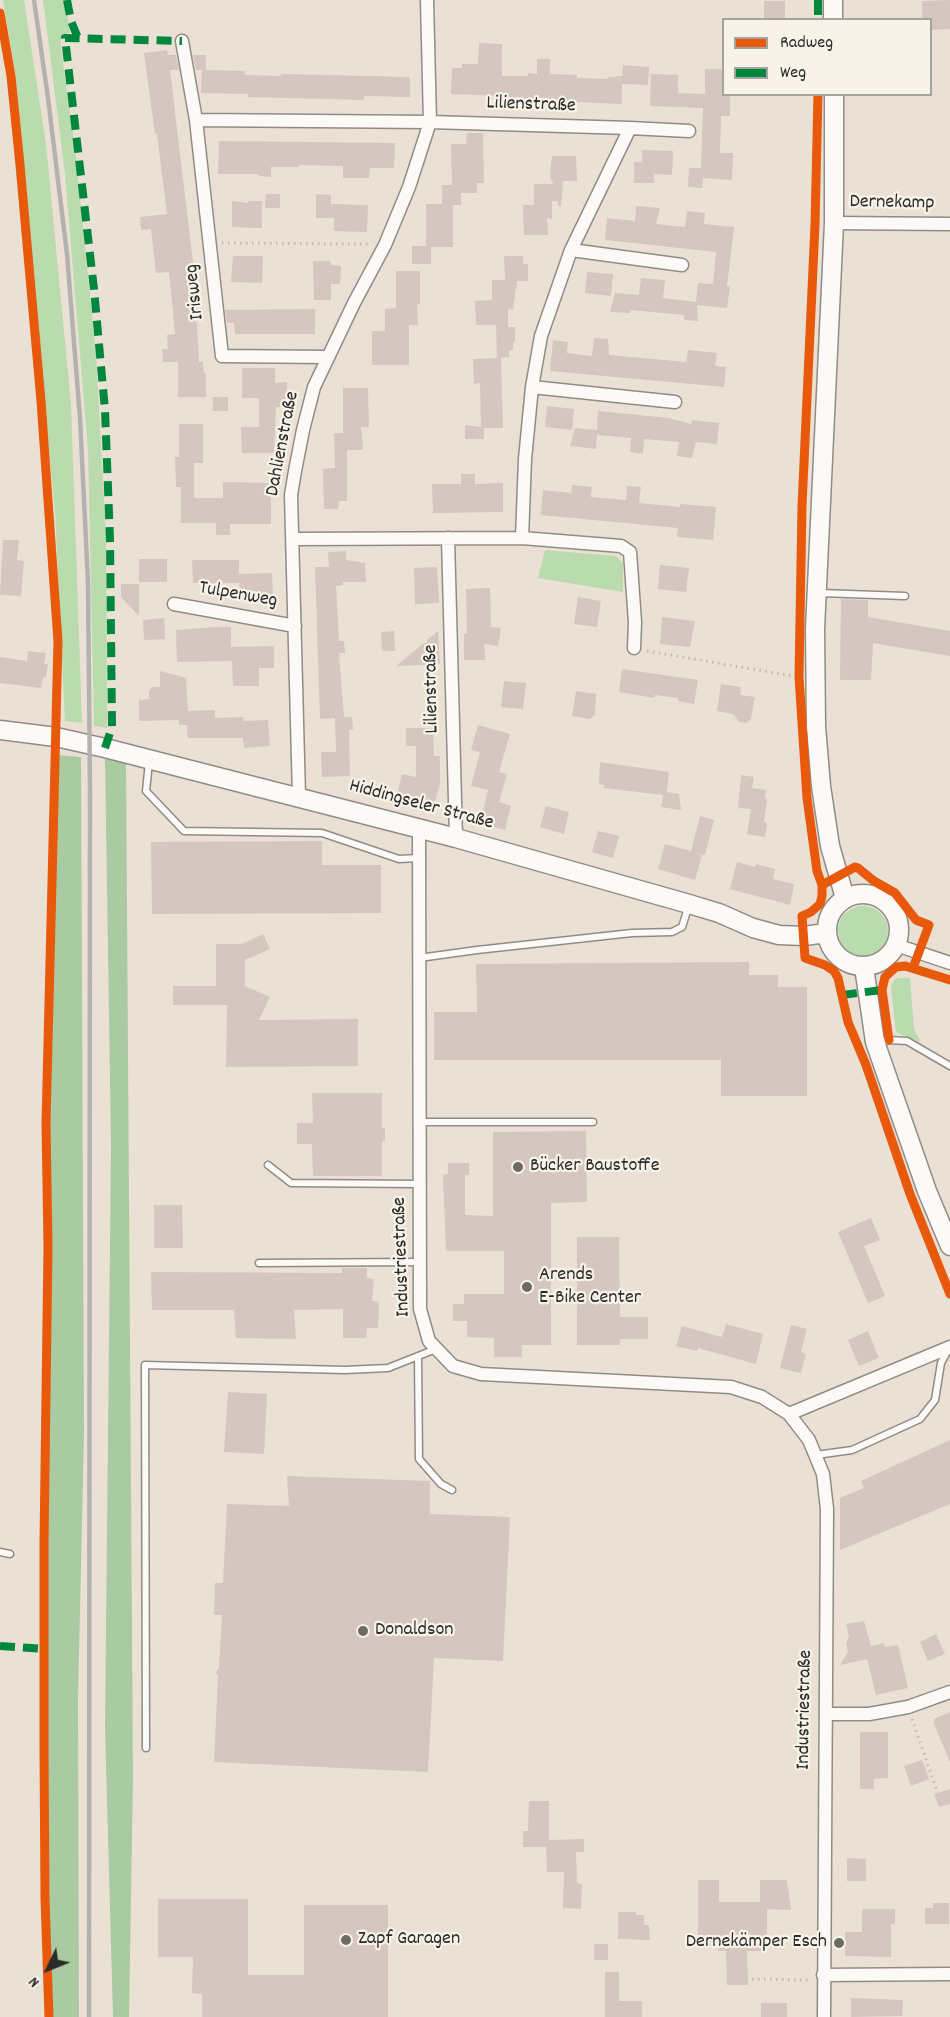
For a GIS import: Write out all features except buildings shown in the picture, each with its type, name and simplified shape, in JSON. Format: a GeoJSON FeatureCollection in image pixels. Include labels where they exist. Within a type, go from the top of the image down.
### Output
{"type":"FeatureCollection","features":[{"type":"Feature","properties":{"kind":"street","name":"Dahlienstraße"},"geometry":{"type":"LineString","coordinates":[[299,797],[291,495],[314,387],[385,245],[409,188],[430,122],[427,0]]}},
{"type":"Feature","properties":{"kind":"street"},"geometry":{"type":"LineString","coordinates":[[833,0],[833,18]]}},
{"type":"Feature","properties":{"kind":"street","name":"Irisweg"},"geometry":{"type":"LineString","coordinates":[[182,41],[196,120],[222,356],[327,357]]}},
{"type":"Feature","properties":{"kind":"street"},"geometry":{"type":"LineString","coordinates":[[834,96],[834,223],[817,593],[816,727],[821,786],[830,846],[845,898]]}},
{"type":"Feature","properties":{"kind":"street"},"geometry":{"type":"LineString","coordinates":[[196,120],[430,122]]}},
{"type":"Feature","properties":{"kind":"street","name":"Lilienstraße"},"geometry":{"type":"LineString","coordinates":[[430,122],[689,131]]}},
{"type":"Feature","properties":{"kind":"street"},"geometry":{"type":"LineString","coordinates":[[522,538],[525,459],[532,387],[541,336],[571,250],[630,128]]}},
{"type":"Feature","properties":{"kind":"street","name":"Dernekamp"},"geometry":{"type":"LineString","coordinates":[[834,223],[950,224]]}},
{"type":"Feature","properties":{"kind":"street"},"geometry":{"type":"LineString","coordinates":[[571,250],[682,265]]}},
{"type":"Feature","properties":{"kind":"street"},"geometry":{"type":"LineString","coordinates":[[532,387],[675,402]]}},
{"type":"Feature","properties":{"kind":"street","name":"Lilienstraße"},"geometry":{"type":"LineString","coordinates":[[448,538],[456,838]]}},
{"type":"Feature","properties":{"kind":"street"},"geometry":{"type":"LineString","coordinates":[[293,539],[522,538],[621,546],[630,552],[635,622],[634,648]]}},
{"type":"Feature","properties":{"kind":"street","name":"Tulpenweg"},"geometry":{"type":"LineString","coordinates":[[174,604],[295,626]]}},
{"type":"Feature","properties":{"kind":"street","name":"Hiddingseler Straße"},"geometry":{"type":"LineString","coordinates":[[0,730],[56,737],[149,759],[456,838],[719,913],[753,928],[779,935],[804,936],[826,933]]}},
{"type":"Feature","properties":{"kind":"street","name":"Industriestraße"},"geometry":{"type":"LineString","coordinates":[[419,829],[420,1310],[429,1341],[453,1366],[481,1374],[731,1387],[762,1397],[789,1414],[809,1440],[823,1474],[828,1509],[824,2017]]}},
{"type":"Feature","properties":{"kind":"street"},"geometry":{"type":"LineString","coordinates":[[859,894],[874,895],[887,903],[896,915],[899,930],[896,945],[888,956],[877,964],[864,967],[850,964],[838,957],[830,946],[826,933],[828,919],[834,907],[845,898],[859,894]]}},
{"type":"Feature","properties":{"kind":"street"},"geometry":{"type":"LineString","coordinates":[[896,945],[950,963]]}},
{"type":"Feature","properties":{"kind":"street"},"geometry":{"type":"LineString","coordinates":[[864,967],[875,1042],[927,1191],[950,1246]]}},
{"type":"Feature","properties":{"kind":"street"},"geometry":{"type":"LineString","coordinates":[[789,1414],[950,1347]]}},
{"type":"Feature","properties":{"kind":"street"},"geometry":{"type":"LineString","coordinates":[[826,1714],[869,1714],[908,1707],[950,1692]]}},
{"type":"Feature","properties":{"kind":"street"},"geometry":{"type":"LineString","coordinates":[[823,1978],[950,1974]]}},
{"type":"Feature","properties":{"kind":"lane"},"geometry":{"type":"LineString","coordinates":[[817,593],[905,596]]}},
{"type":"Feature","properties":{"kind":"lane"},"geometry":{"type":"LineString","coordinates":[[149,759],[146,791],[184,831],[322,833],[399,859],[419,858]]}},
{"type":"Feature","properties":{"kind":"lane"},"geometry":{"type":"LineString","coordinates":[[419,958],[632,933],[672,932],[682,927],[689,904]]}},
{"type":"Feature","properties":{"kind":"lane"},"geometry":{"type":"LineString","coordinates":[[875,1042],[907,1041],[950,1066]]}},
{"type":"Feature","properties":{"kind":"lane"},"geometry":{"type":"LineString","coordinates":[[420,1122],[593,1122]]}},
{"type":"Feature","properties":{"kind":"lane"},"geometry":{"type":"LineString","coordinates":[[268,1164],[291,1183],[420,1184]]}},
{"type":"Feature","properties":{"kind":"lane"},"geometry":{"type":"LineString","coordinates":[[259,1263],[420,1262]]}},
{"type":"Feature","properties":{"kind":"lane"},"geometry":{"type":"LineString","coordinates":[[815,1455],[852,1450],[920,1419],[935,1400],[941,1363],[950,1347]]}},
{"type":"Feature","properties":{"kind":"lane"},"geometry":{"type":"LineString","coordinates":[[146,1748],[145,1365],[388,1368],[436,1349]]}},
{"type":"Feature","properties":{"kind":"lane"},"geometry":{"type":"LineString","coordinates":[[418,1356],[419,1460],[441,1484],[452,1491]]}},
{"type":"Feature","properties":{"kind":"lane"},"geometry":{"type":"LineString","coordinates":[[0,1552],[10,1554]]}},
{"type":"Feature","properties":{"kind":"path"},"geometry":{"type":"LineString","coordinates":[[210,243],[385,245]]}},
{"type":"Feature","properties":{"kind":"path"},"geometry":{"type":"LineString","coordinates":[[634,648],[799,677]]}},
{"type":"Feature","properties":{"kind":"path"},"geometry":{"type":"LineString","coordinates":[[908,1707],[937,1791]]}},
{"type":"Feature","properties":{"kind":"path"},"geometry":{"type":"LineString","coordinates":[[752,1979],[823,1978]]}},
{"type":"Feature","properties":{"kind":"green space"},"geometry":{"type":"Polygon","coordinates":[[[3,0],[24,0],[46,144],[71,404],[82,723],[65,721],[55,512],[16,77],[3,0]]]}},
{"type":"Feature","properties":{"kind":"green space"},"geometry":{"type":"Polygon","coordinates":[[[43,0],[65,0],[70,32],[61,37],[61,50],[75,148],[96,354],[106,537],[107,728],[94,726],[88,450],[65,174],[43,0]]]}},
{"type":"Feature","properties":{"kind":"green space"},"geometry":{"type":"Polygon","coordinates":[[[545,550],[616,556],[623,563],[623,592],[538,578],[545,550]]]}},
{"type":"Feature","properties":{"kind":"green space"},"geometry":{"type":"Polygon","coordinates":[[[56,755],[81,757],[84,1432],[78,1700],[79,2017],[49,2017],[45,1899],[44,1543],[48,1248],[46,1123],[56,755]]]}},
{"type":"Feature","properties":{"kind":"green space"},"geometry":{"type":"Polygon","coordinates":[[[105,757],[126,761],[133,1777],[129,2017],[113,2017],[105,1728],[111,1145],[105,757]]]}},
{"type":"Feature","properties":{"kind":"green space"},"geometry":{"type":"Polygon","coordinates":[[[858,906],[868,906],[881,913],[888,926],[888,936],[881,949],[868,956],[858,956],[849,952],[842,945],[838,936],[838,926],[842,917],[849,910],[858,906]]]}},
{"type":"Feature","properties":{"kind":"green space"},"geometry":{"type":"Polygon","coordinates":[[[897,978],[910,978],[914,1029],[920,1040],[918,1042],[896,1032],[891,988],[893,981],[897,978]]]}},
{"type":"Feature","properties":{"kind":"railway"},"geometry":{"type":"LineString","coordinates":[[34,0],[67,254],[80,418],[88,582],[90,790],[89,2017]]}},
{"type":"Feature","properties":{"kind":"marked path"},"geometry":{"type":"LineString","coordinates":[[67,0],[71,21],[78,38]]}},
{"type":"Feature","properties":{"kind":"marked path"},"geometry":{"type":"LineString","coordinates":[[818,0],[818,18]]}},
{"type":"Feature","properties":{"kind":"marked path"},"geometry":{"type":"LineString","coordinates":[[105,748],[112,727],[110,540],[105,410],[94,289],[65,38],[182,41]]}},
{"type":"Feature","properties":{"kind":"marked path"},"geometry":{"type":"LineString","coordinates":[[842,995],[882,990]]}},
{"type":"Feature","properties":{"kind":"marked path"},"geometry":{"type":"LineString","coordinates":[[0,1646],[45,1649]]}},
{"type":"Feature","properties":{"kind":"cycle path"},"geometry":{"type":"LineString","coordinates":[[0,13],[11,76],[20,165],[41,401],[58,641],[46,1123],[48,1248],[44,1748],[45,1899],[49,2017]]}},
{"type":"Feature","properties":{"kind":"cycle path"},"geometry":{"type":"LineString","coordinates":[[818,96],[815,225],[802,506],[799,677],[807,798],[817,871],[822,885],[855,867],[858,868],[874,881],[895,893],[916,920],[929,925],[913,968]]}},
{"type":"Feature","properties":{"kind":"cycle path"},"geometry":{"type":"LineString","coordinates":[[822,885],[820,904],[802,916],[805,958],[825,965],[834,971],[838,978],[848,1022],[866,1065],[910,1194],[950,1294]]}},
{"type":"Feature","properties":{"kind":"cycle path"},"geometry":{"type":"LineString","coordinates":[[889,1040],[882,990],[885,977],[896,967],[905,966],[950,980]]}},
{"type":"Feature","properties":{"kind":"place","name":"Bücker Baustoffe"},"geometry":{"type":"Point","coordinates":[518,1167]}},
{"type":"Feature","properties":{"kind":"place","name":"Arends E-Bike Center"},"geometry":{"type":"Point","coordinates":[527,1287]}},
{"type":"Feature","properties":{"kind":"place","name":"Donaldson"},"geometry":{"type":"Point","coordinates":[363,1631]}},
{"type":"Feature","properties":{"kind":"place","name":"Zapf Garagen"},"geometry":{"type":"Point","coordinates":[346,1940]}},
{"type":"Feature","properties":{"kind":"place","name":"Dernekämper Esch"},"geometry":{"type":"Point","coordinates":[839,1943]}}]}
